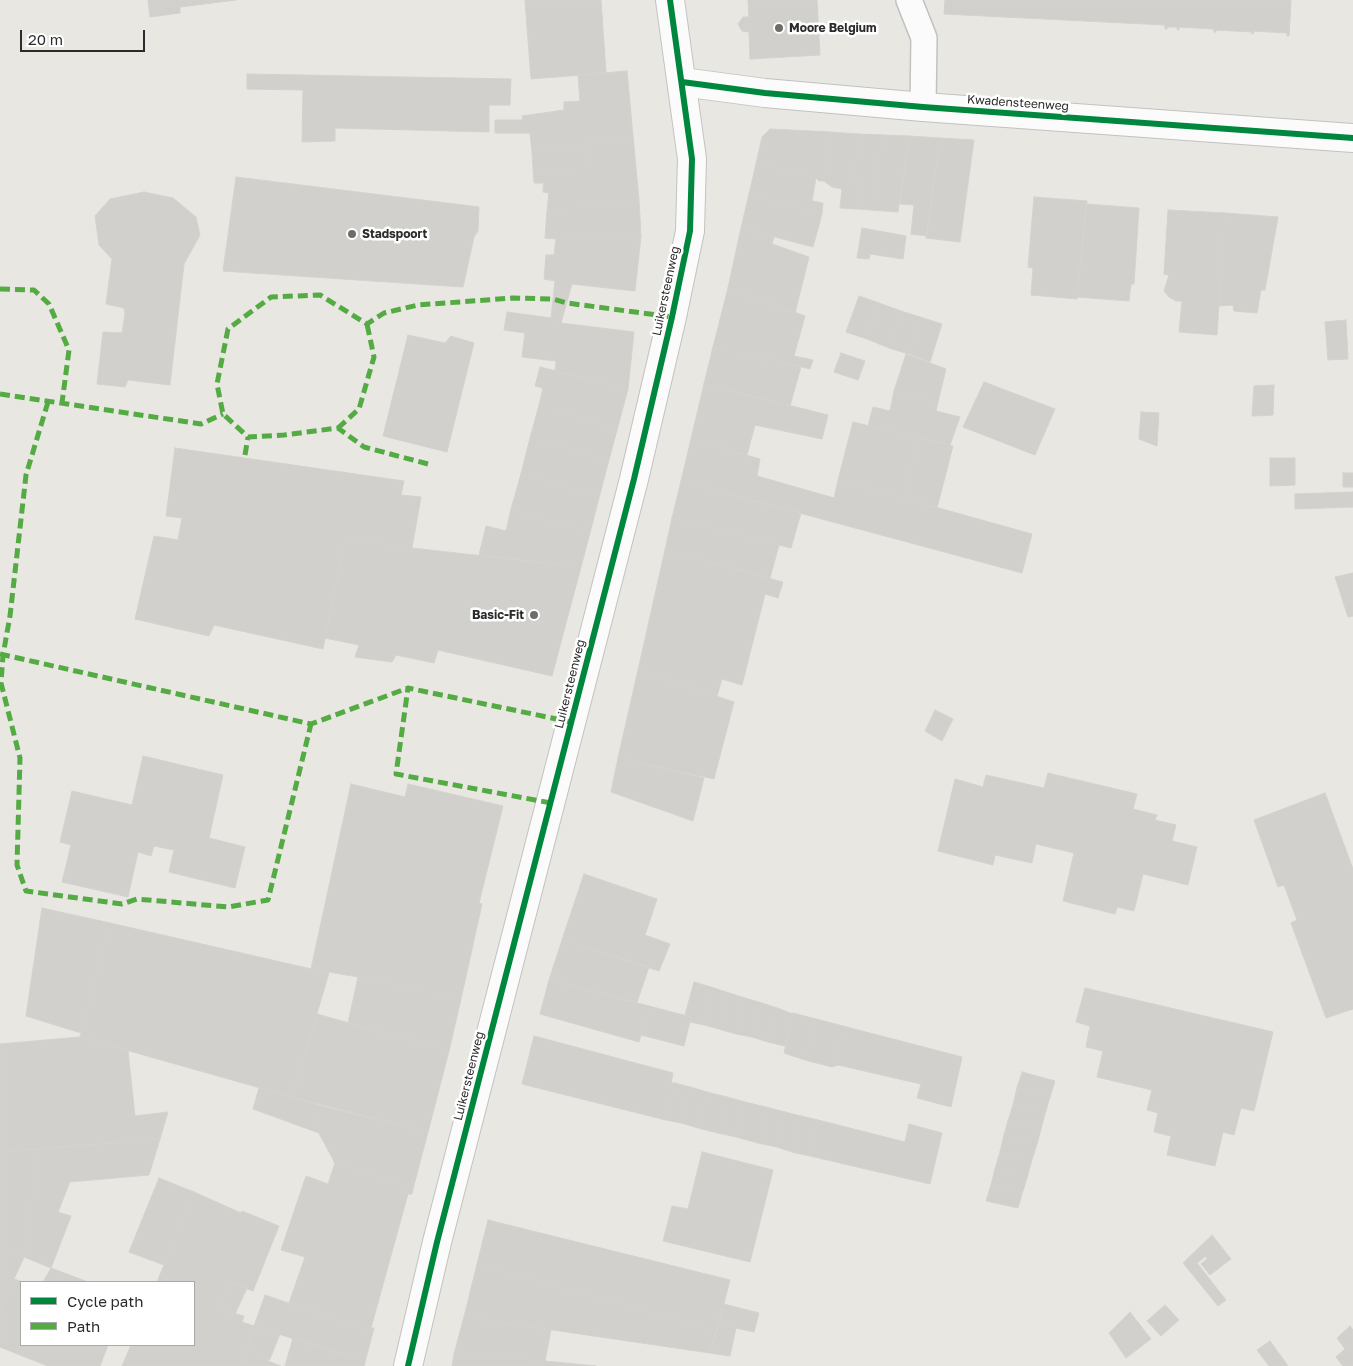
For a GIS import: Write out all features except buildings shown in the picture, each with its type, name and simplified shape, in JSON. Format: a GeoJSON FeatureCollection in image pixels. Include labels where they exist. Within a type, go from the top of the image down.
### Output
{"type":"FeatureCollection","features":[{"type":"Feature","properties":{"kind":"street","name":"Luikersteenweg"},"geometry":{"type":"LineString","coordinates":[[408,1366],[438,1242],[634,479],[690,231],[692,158],[670,0]]}},
{"type":"Feature","properties":{"kind":"street","name":"Kwadensteenweg"},"geometry":{"type":"LineString","coordinates":[[682,82],[765,93],[923,107],[1353,138]]}},
{"type":"Feature","properties":{"kind":"lane"},"geometry":{"type":"LineString","coordinates":[[909,0],[924,38],[923,107]]}},
{"type":"Feature","properties":{"kind":"marked path"},"geometry":{"type":"LineString","coordinates":[[0,289],[34,290],[49,304],[69,350],[62,403]]}},
{"type":"Feature","properties":{"kind":"marked path"},"geometry":{"type":"LineString","coordinates":[[428,464],[364,447],[338,428],[284,435],[248,437],[223,414],[217,384],[228,329],[271,297],[320,295],[367,324],[384,313],[418,305],[513,298],[553,299],[567,303],[672,317]]}},
{"type":"Feature","properties":{"kind":"marked path"},"geometry":{"type":"LineString","coordinates":[[338,428],[359,409],[374,357],[367,324]]}},
{"type":"Feature","properties":{"kind":"marked path"},"geometry":{"type":"LineString","coordinates":[[0,394],[201,424],[223,414]]}},
{"type":"Feature","properties":{"kind":"marked path"},"geometry":{"type":"LineString","coordinates":[[48,402],[26,475],[1,683],[20,758],[17,865],[26,891],[122,904],[137,899],[228,907],[268,900],[311,724]]}},
{"type":"Feature","properties":{"kind":"marked path"},"geometry":{"type":"LineString","coordinates":[[245,455],[248,437]]}},
{"type":"Feature","properties":{"kind":"marked path"},"geometry":{"type":"LineString","coordinates":[[0,654],[311,724],[408,688]]}},
{"type":"Feature","properties":{"kind":"marked path"},"geometry":{"type":"LineString","coordinates":[[551,803],[396,774],[408,688],[571,722]]}},
{"type":"Feature","properties":{"kind":"cycle path"},"geometry":{"type":"LineString","coordinates":[[408,1366],[437,1242],[634,479],[690,231],[692,159],[670,0]]}},
{"type":"Feature","properties":{"kind":"cycle path"},"geometry":{"type":"LineString","coordinates":[[682,82],[765,93],[923,107],[1353,138]]}},
{"type":"Feature","properties":{"kind":"place","name":"Moore Belgium"},"geometry":{"type":"Point","coordinates":[779,28]}},
{"type":"Feature","properties":{"kind":"place","name":"Stadspoort"},"geometry":{"type":"Point","coordinates":[352,234]}},
{"type":"Feature","properties":{"kind":"place","name":"Basic-Fit"},"geometry":{"type":"Point","coordinates":[534,615]}}]}
